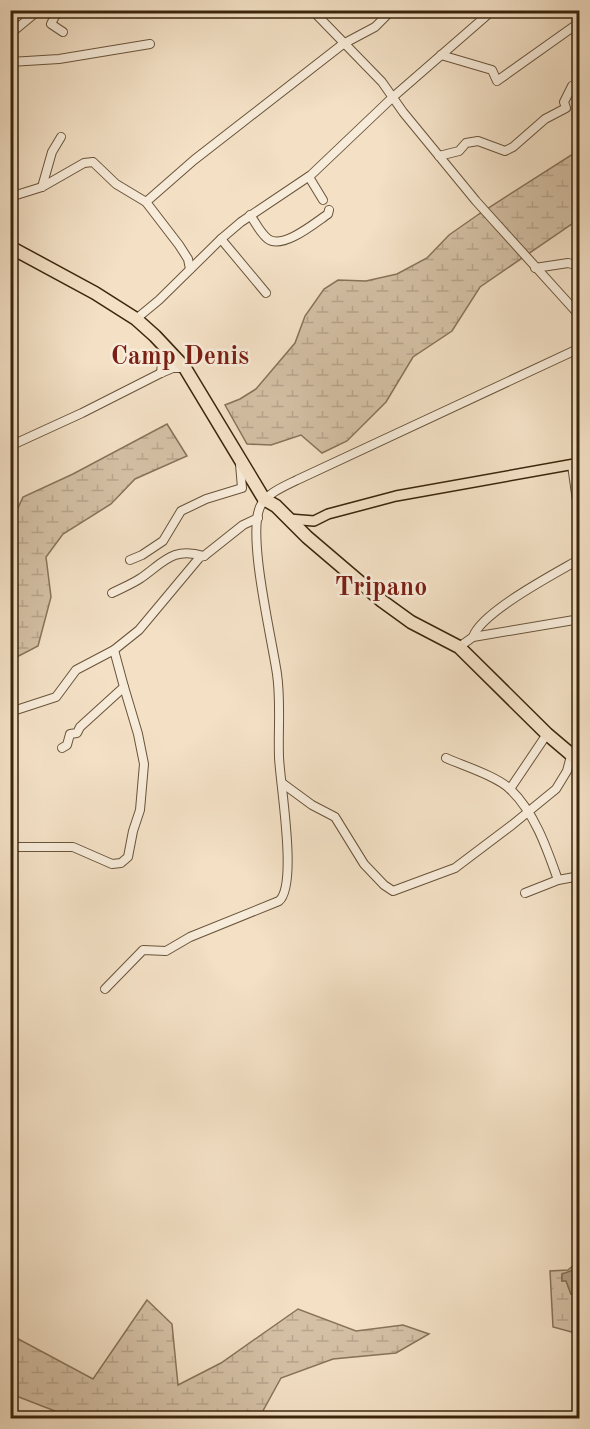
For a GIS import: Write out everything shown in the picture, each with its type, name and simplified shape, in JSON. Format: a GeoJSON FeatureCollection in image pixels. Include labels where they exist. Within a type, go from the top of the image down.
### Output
{"type":"FeatureCollection","features":[{"type":"Feature","properties":{"kind":"highway"},"geometry":{"type":"LineString","coordinates":[[10,247],[95,293],[136,319],[185,368],[264,499],[276,506],[307,537],[397,613],[459,647],[575,759]]}},
{"type":"Feature","properties":{"kind":"main road"},"geometry":{"type":"LineString","coordinates":[[289,519],[314,521],[328,514],[375,500],[576,464]]}},
{"type":"Feature","properties":{"kind":"main road"},"geometry":{"type":"LineString","coordinates":[[307,537],[314,521]]}},
{"type":"Feature","properties":{"kind":"street"},"geometry":{"type":"LineString","coordinates":[[10,34],[39,10]]}},
{"type":"Feature","properties":{"kind":"street"},"geometry":{"type":"LineString","coordinates":[[62,10],[51,24],[63,32]]}},
{"type":"Feature","properties":{"kind":"street"},"geometry":{"type":"LineString","coordinates":[[312,10],[382,82],[439,156],[579,316]]}},
{"type":"Feature","properties":{"kind":"street"},"geometry":{"type":"LineString","coordinates":[[146,202],[194,160],[343,44],[375,27],[392,10]]}},
{"type":"Feature","properties":{"kind":"street"},"geometry":{"type":"LineString","coordinates":[[136,319],[159,300],[221,239],[250,215],[309,177],[393,97],[488,12]]}},
{"type":"Feature","properties":{"kind":"street"},"geometry":{"type":"LineString","coordinates":[[441,55],[492,70],[497,81],[579,22]]}},
{"type":"Feature","properties":{"kind":"street"},"geometry":{"type":"LineString","coordinates":[[10,62],[59,59],[150,44]]}},
{"type":"Feature","properties":{"kind":"street"},"geometry":{"type":"LineString","coordinates":[[439,156],[459,151],[466,143],[478,141],[505,151],[513,147],[545,119],[566,108],[564,102],[572,86],[579,91]]}},
{"type":"Feature","properties":{"kind":"street"},"geometry":{"type":"LineString","coordinates":[[42,187],[52,152],[61,137]]}},
{"type":"Feature","properties":{"kind":"street"},"geometry":{"type":"LineString","coordinates":[[10,197],[42,187],[84,163],[93,162],[116,184],[146,202],[188,259],[190,269]]}},
{"type":"Feature","properties":{"kind":"street"},"geometry":{"type":"LineString","coordinates":[[309,177],[323,200]]}},
{"type":"Feature","properties":{"kind":"street"},"geometry":{"type":"LineString","coordinates":[[250,215],[268,239],[281,242],[304,231],[328,214],[329,210]]}},
{"type":"Feature","properties":{"kind":"street"},"geometry":{"type":"LineString","coordinates":[[221,239],[266,293]]}},
{"type":"Feature","properties":{"kind":"street"},"geometry":{"type":"LineString","coordinates":[[188,259],[197,263]]}},
{"type":"Feature","properties":{"kind":"street"},"geometry":{"type":"LineString","coordinates":[[535,268],[568,263],[579,266]]}},
{"type":"Feature","properties":{"kind":"street"},"geometry":{"type":"LineString","coordinates":[[105,989],[143,950],[166,951],[190,937],[282,898],[288,851],[278,729],[278,676],[260,570],[256,526],[259,508],[264,499],[297,480],[579,348]]}},
{"type":"Feature","properties":{"kind":"street"},"geometry":{"type":"LineString","coordinates":[[161,373],[162,363],[168,350]]}},
{"type":"Feature","properties":{"kind":"street"},"geometry":{"type":"LineString","coordinates":[[10,446],[161,373],[173,368],[185,368]]}},
{"type":"Feature","properties":{"kind":"street"},"geometry":{"type":"LineString","coordinates":[[130,560],[163,541],[181,511],[242,488],[239,466],[242,461]]}},
{"type":"Feature","properties":{"kind":"street"},"geometry":{"type":"LineString","coordinates":[[576,464],[578,508]]}},
{"type":"Feature","properties":{"kind":"street"},"geometry":{"type":"LineString","coordinates":[[10,712],[56,696],[76,670],[114,650],[139,630],[200,557],[243,525],[258,518]]}},
{"type":"Feature","properties":{"kind":"street"},"geometry":{"type":"LineString","coordinates":[[112,593],[138,580],[172,555],[185,553],[204,556]]}},
{"type":"Feature","properties":{"kind":"street"},"geometry":{"type":"LineString","coordinates":[[474,637],[476,630],[491,615],[514,598],[579,559]]}},
{"type":"Feature","properties":{"kind":"street"},"geometry":{"type":"LineString","coordinates":[[459,647],[474,637],[579,619]]}},
{"type":"Feature","properties":{"kind":"street"},"geometry":{"type":"LineString","coordinates":[[10,847],[73,847],[112,864],[121,863],[128,857],[140,810],[144,764],[138,734],[114,650]]}},
{"type":"Feature","properties":{"kind":"street"},"geometry":{"type":"LineString","coordinates":[[62,748],[67,745],[70,734],[77,733],[80,727],[124,687]]}},
{"type":"Feature","properties":{"kind":"street"},"geometry":{"type":"LineString","coordinates":[[510,789],[547,734]]}},
{"type":"Feature","properties":{"kind":"street"},"geometry":{"type":"LineString","coordinates":[[446,758],[494,779],[510,789],[541,835],[558,880]]}},
{"type":"Feature","properties":{"kind":"street"},"geometry":{"type":"LineString","coordinates":[[282,783],[312,805],[335,817],[364,864],[393,891],[455,868],[550,794],[562,781],[575,759]]}},
{"type":"Feature","properties":{"kind":"street"},"geometry":{"type":"LineString","coordinates":[[525,893],[558,880],[579,876]]}},
{"type":"Feature","properties":{"kind":"green space"},"geometry":{"type":"Polygon","coordinates":[[[579,150],[579,219],[480,287],[452,331],[413,357],[386,402],[347,441],[322,453],[301,435],[271,445],[247,444],[225,405],[256,389],[295,343],[305,316],[324,289],[338,280],[366,281],[397,274],[427,258],[449,235],[579,150]]]}},
{"type":"Feature","properties":{"kind":"green space"},"geometry":{"type":"Polygon","coordinates":[[[167,424],[187,456],[135,479],[111,504],[63,534],[46,557],[51,597],[38,646],[11,660],[11,523],[23,497],[73,474],[167,424]]]}},
{"type":"Feature","properties":{"kind":"green space"},"geometry":{"type":"Polygon","coordinates":[[[579,1263],[579,1268],[562,1275],[562,1281],[566,1280],[571,1294],[579,1292],[579,1334],[553,1327],[550,1271],[568,1270],[579,1263]]]}},
{"type":"Feature","properties":{"kind":"green space"},"geometry":{"type":"Polygon","coordinates":[[[147,1300],[172,1324],[178,1385],[221,1363],[298,1309],[356,1331],[403,1325],[429,1334],[396,1353],[333,1359],[281,1378],[259,1418],[73,1418],[11,1394],[11,1335],[93,1379],[147,1300]]]}},
{"type":"Feature","properties":{"kind":"shaded area"},"geometry":{"type":"Polygon","coordinates":[[[579,1268],[579,1292],[571,1294],[566,1281],[562,1281],[562,1274],[579,1268]]]}},
{"type":"Feature","properties":{"kind":"district","name":"Camp Denis"},"geometry":{"type":"Point","coordinates":[180,355]}},
{"type":"Feature","properties":{"kind":"district","name":"Tripano"},"geometry":{"type":"Point","coordinates":[381,586]}}]}
